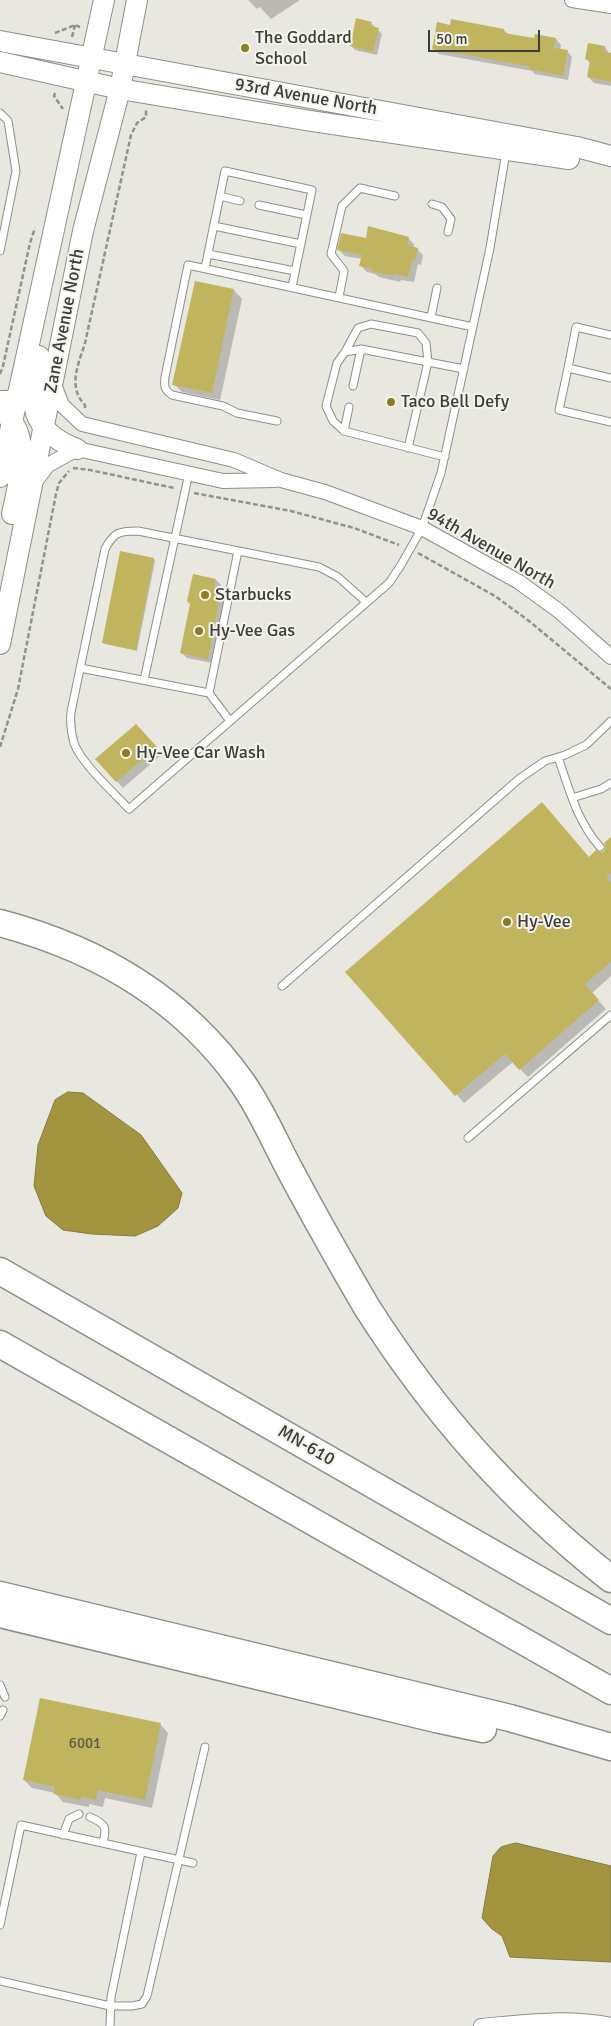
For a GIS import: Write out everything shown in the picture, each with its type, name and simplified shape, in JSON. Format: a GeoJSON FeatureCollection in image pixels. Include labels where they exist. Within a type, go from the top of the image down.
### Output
{"type":"FeatureCollection","features":[{"type":"Feature","properties":{"kind":"highway"},"geometry":{"type":"LineString","coordinates":[[0,923],[70,945],[116,969],[166,1002],[204,1037],[242,1082],[362,1299],[387,1339],[426,1393],[452,1427],[513,1493],[549,1528],[611,1579]]}},
{"type":"Feature","properties":{"kind":"highway","name":"MN-610"},"geometry":{"type":"LineString","coordinates":[[0,1271],[611,1621]]}},
{"type":"Feature","properties":{"kind":"highway"},"geometry":{"type":"LineString","coordinates":[[0,1344],[611,1691]]}},
{"type":"Feature","properties":{"kind":"highway"},"geometry":{"type":"LineString","coordinates":[[0,1595],[510,1718],[611,1747]]}},
{"type":"Feature","properties":{"kind":"highway"},"geometry":{"type":"LineString","coordinates":[[0,1614],[450,1722],[571,1744],[611,1747]]}},
{"type":"Feature","properties":{"kind":"main road","name":"Zane Avenue North"},"geometry":{"type":"LineString","coordinates":[[1,469],[9,395],[52,243],[104,0]]}},
{"type":"Feature","properties":{"kind":"main road","name":"Zane Avenue North"},"geometry":{"type":"LineString","coordinates":[[0,644],[83,231],[120,89],[137,0]]}},
{"type":"Feature","properties":{"kind":"main road","name":"93rd Avenue North"},"geometry":{"type":"LineString","coordinates":[[0,41],[569,145],[611,156]]}},
{"type":"Feature","properties":{"kind":"main road","name":"93rd Avenue North"},"geometry":{"type":"LineString","coordinates":[[0,62],[120,89],[311,121],[611,163]]}},
{"type":"Feature","properties":{"kind":"main road"},"geometry":{"type":"LineString","coordinates":[[52,243],[50,305],[37,366],[34,399],[36,415],[43,428],[75,459]]}},
{"type":"Feature","properties":{"kind":"main road"},"geometry":{"type":"LineString","coordinates":[[0,580],[20,470],[21,446],[17,431],[6,415]]}},
{"type":"Feature","properties":{"kind":"street"},"geometry":{"type":"LineString","coordinates":[[572,0],[611,6]]}},
{"type":"Feature","properties":{"kind":"street","name":"94th Avenue North"},"geometry":{"type":"LineString","coordinates":[[52,382],[62,405],[82,424],[234,460],[281,480],[325,492],[422,528],[519,582],[559,611],[611,657]]}},
{"type":"Feature","properties":{"kind":"street"},"geometry":{"type":"LineString","coordinates":[[31,488],[48,465],[75,459]]}},
{"type":"Feature","properties":{"kind":"street","name":"94th Avenue North"},"geometry":{"type":"LineString","coordinates":[[75,459],[189,474],[224,481],[281,480]]}},
{"type":"Feature","properties":{"kind":"street"},"geometry":{"type":"LineString","coordinates":[[481,2026],[561,2020],[611,2025]]}},
{"type":"Feature","properties":{"kind":"lane"},"geometry":{"type":"LineString","coordinates":[[0,113],[8,121],[16,171],[3,222],[0,252]]}},
{"type":"Feature","properties":{"kind":"lane"},"geometry":{"type":"LineString","coordinates":[[366,602],[338,577],[319,567],[138,531],[122,531],[111,538],[105,549],[70,712],[70,728],[75,744],[83,758],[129,810],[389,583],[422,528],[441,473],[490,248],[506,149]]}},
{"type":"Feature","properties":{"kind":"lane"},"geometry":{"type":"LineString","coordinates":[[205,268],[225,171],[312,190],[292,287]]}},
{"type":"Feature","properties":{"kind":"lane"},"geometry":{"type":"LineString","coordinates":[[339,297],[344,271],[332,254],[342,206],[360,188],[395,196]]}},
{"type":"Feature","properties":{"kind":"lane"},"geometry":{"type":"LineString","coordinates":[[220,196],[240,201]]}},
{"type":"Feature","properties":{"kind":"lane"},"geometry":{"type":"LineString","coordinates":[[432,204],[442,207],[451,219],[448,232]]}},
{"type":"Feature","properties":{"kind":"lane"},"geometry":{"type":"LineString","coordinates":[[259,205],[306,214]]}},
{"type":"Feature","properties":{"kind":"lane"},"geometry":{"type":"LineString","coordinates":[[214,226],[300,244]]}},
{"type":"Feature","properties":{"kind":"lane"},"geometry":{"type":"LineString","coordinates":[[208,254],[295,271]]}},
{"type":"Feature","properties":{"kind":"lane"},"geometry":{"type":"LineString","coordinates":[[277,421],[237,412],[223,406],[172,395],[166,391],[164,377],[188,265],[473,327]]}},
{"type":"Feature","properties":{"kind":"lane"},"geometry":{"type":"LineString","coordinates":[[431,317],[437,288]]}},
{"type":"Feature","properties":{"kind":"lane"},"geometry":{"type":"LineString","coordinates":[[408,448],[428,362],[426,343],[418,333],[371,324],[358,328],[346,352],[337,364],[326,406],[332,421],[344,431],[445,458]]}},
{"type":"Feature","properties":{"kind":"lane"},"geometry":{"type":"LineString","coordinates":[[611,335],[576,327],[559,410],[611,422]]}},
{"type":"Feature","properties":{"kind":"lane"},"geometry":{"type":"LineString","coordinates":[[346,352],[361,349],[464,369]]}},
{"type":"Feature","properties":{"kind":"lane"},"geometry":{"type":"LineString","coordinates":[[354,386],[361,349]]}},
{"type":"Feature","properties":{"kind":"lane"},"geometry":{"type":"LineString","coordinates":[[568,368],[611,378]]}},
{"type":"Feature","properties":{"kind":"lane"},"geometry":{"type":"LineString","coordinates":[[344,431],[349,407]]}},
{"type":"Feature","properties":{"kind":"lane"},"geometry":{"type":"LineString","coordinates":[[144,680],[189,474]]}},
{"type":"Feature","properties":{"kind":"lane"},"geometry":{"type":"LineString","coordinates":[[208,693],[238,550]]}},
{"type":"Feature","properties":{"kind":"lane"},"geometry":{"type":"LineString","coordinates":[[80,668],[208,693],[230,721]]}},
{"type":"Feature","properties":{"kind":"lane"},"geometry":{"type":"LineString","coordinates":[[282,986],[519,779],[545,761],[586,745],[611,721]]}},
{"type":"Feature","properties":{"kind":"lane"},"geometry":{"type":"LineString","coordinates":[[558,757],[572,798],[585,827],[600,847]]}},
{"type":"Feature","properties":{"kind":"lane"},"geometry":{"type":"LineString","coordinates":[[572,798],[601,789],[611,783]]}},
{"type":"Feature","properties":{"kind":"lane"},"geometry":{"type":"LineString","coordinates":[[468,1138],[611,1015]]}},
{"type":"Feature","properties":{"kind":"lane"},"geometry":{"type":"LineString","coordinates":[[0,1685],[5,1698]]}},
{"type":"Feature","properties":{"kind":"lane"},"geometry":{"type":"LineString","coordinates":[[0,1981],[110,2006],[142,2004],[147,1996],[205,1747]]}},
{"type":"Feature","properties":{"kind":"lane"},"geometry":{"type":"LineString","coordinates":[[63,1835],[69,1819],[79,1814]]}},
{"type":"Feature","properties":{"kind":"lane"},"geometry":{"type":"LineString","coordinates":[[90,1817],[102,1822],[105,1828],[103,1844]]}},
{"type":"Feature","properties":{"kind":"lane"},"geometry":{"type":"LineString","coordinates":[[0,1925],[21,1826],[193,1863]]}},
{"type":"Feature","properties":{"kind":"lane"},"geometry":{"type":"LineString","coordinates":[[110,2026],[111,1997],[141,1852]]}},
{"type":"Feature","properties":{"kind":"path"},"geometry":{"type":"LineString","coordinates":[[84,410],[85,405],[79,399],[75,387],[76,374],[85,343],[131,135],[137,123],[146,117],[146,111]]}},
{"type":"Feature","properties":{"kind":"path"},"geometry":{"type":"LineString","coordinates":[[0,747],[18,689],[56,494],[59,483],[75,459],[90,470],[153,482],[185,491],[291,511],[354,528],[409,549],[495,596],[529,621],[611,689]]}},
{"type":"Feature","properties":{"kind":"shaded area"},"geometry":{"type":"Polygon","coordinates":[[[68,1092],[83,1093],[141,1135],[182,1193],[178,1208],[158,1226],[135,1236],[92,1234],[63,1230],[46,1216],[34,1186],[38,1145],[55,1100],[68,1092]]]}},
{"type":"Feature","properties":{"kind":"shaded area"},"geometry":{"type":"Polygon","coordinates":[[[516,1843],[611,1866],[611,1962],[510,1957],[502,1936],[482,1918],[493,1856],[501,1847],[516,1843]]]}},
{"type":"Feature","properties":{"kind":"building"},"geometry":{"type":"Polygon","coordinates":[[[356,18],[372,22],[370,26],[379,28],[373,52],[350,46],[356,18]]]}},
{"type":"Feature","properties":{"kind":"building"},"geometry":{"type":"Polygon","coordinates":[[[451,19],[504,29],[504,33],[534,38],[535,34],[556,38],[554,48],[568,50],[563,76],[529,69],[529,66],[432,49],[437,22],[450,25],[451,19]]]}},
{"type":"Feature","properties":{"kind":"building"},"geometry":{"type":"Polygon","coordinates":[[[588,43],[605,46],[604,52],[611,53],[611,82],[587,77],[590,61],[585,59],[588,43]]]}},
{"type":"Feature","properties":{"kind":"building"},"geometry":{"type":"Polygon","coordinates":[[[368,226],[409,237],[407,245],[418,248],[408,277],[371,271],[372,269],[359,266],[362,255],[337,250],[341,233],[366,238],[368,226]]]}},
{"type":"Feature","properties":{"kind":"building"},"geometry":{"type":"Polygon","coordinates":[[[195,281],[234,289],[212,393],[172,385],[195,281]]]}},
{"type":"Feature","properties":{"kind":"building"},"geometry":{"type":"Polygon","coordinates":[[[120,551],[154,558],[136,650],[102,643],[120,551]]]}},
{"type":"Feature","properties":{"kind":"building","name":"Hy-Vee Gas"},"geometry":{"type":"Polygon","coordinates":[[[193,574],[216,579],[214,587],[222,588],[208,659],[180,653],[190,604],[187,601],[193,574]]]}},
{"type":"Feature","properties":{"kind":"building","name":"Hy-Vee Car Wash"},"geometry":{"type":"Polygon","coordinates":[[[136,724],[157,747],[116,782],[95,759],[136,724]]]}},
{"type":"Feature","properties":{"kind":"building","name":"Hy-Vee"},"geometry":{"type":"Polygon","coordinates":[[[542,802],[589,857],[596,850],[604,851],[604,843],[611,837],[611,873],[606,877],[611,882],[611,962],[585,984],[599,1000],[519,1070],[505,1054],[455,1096],[345,972],[542,802]]]}},
{"type":"Feature","properties":{"kind":"building"},"geometry":{"type":"Polygon","coordinates":[[[40,1698],[161,1723],[145,1800],[98,1790],[96,1800],[81,1797],[81,1800],[53,1794],[55,1787],[23,1780],[40,1698]]]}},
{"type":"Feature","properties":{"kind":"place","name":"The Goddard School"},"geometry":{"type":"Point","coordinates":[245,48]}},
{"type":"Feature","properties":{"kind":"place","name":"Taco Bell Defy"},"geometry":{"type":"Point","coordinates":[391,402]}},
{"type":"Feature","properties":{"kind":"place","name":"Starbucks"},"geometry":{"type":"Point","coordinates":[205,595]}},
{"type":"Feature","properties":{"kind":"place","name":"Hy-Vee Gas"},"geometry":{"type":"Point","coordinates":[199,631]}},
{"type":"Feature","properties":{"kind":"place","name":"Hy-Vee Car Wash"},"geometry":{"type":"Point","coordinates":[126,753]}},
{"type":"Feature","properties":{"kind":"place","name":"Hy-Vee"},"geometry":{"type":"Point","coordinates":[507,922]}}]}
